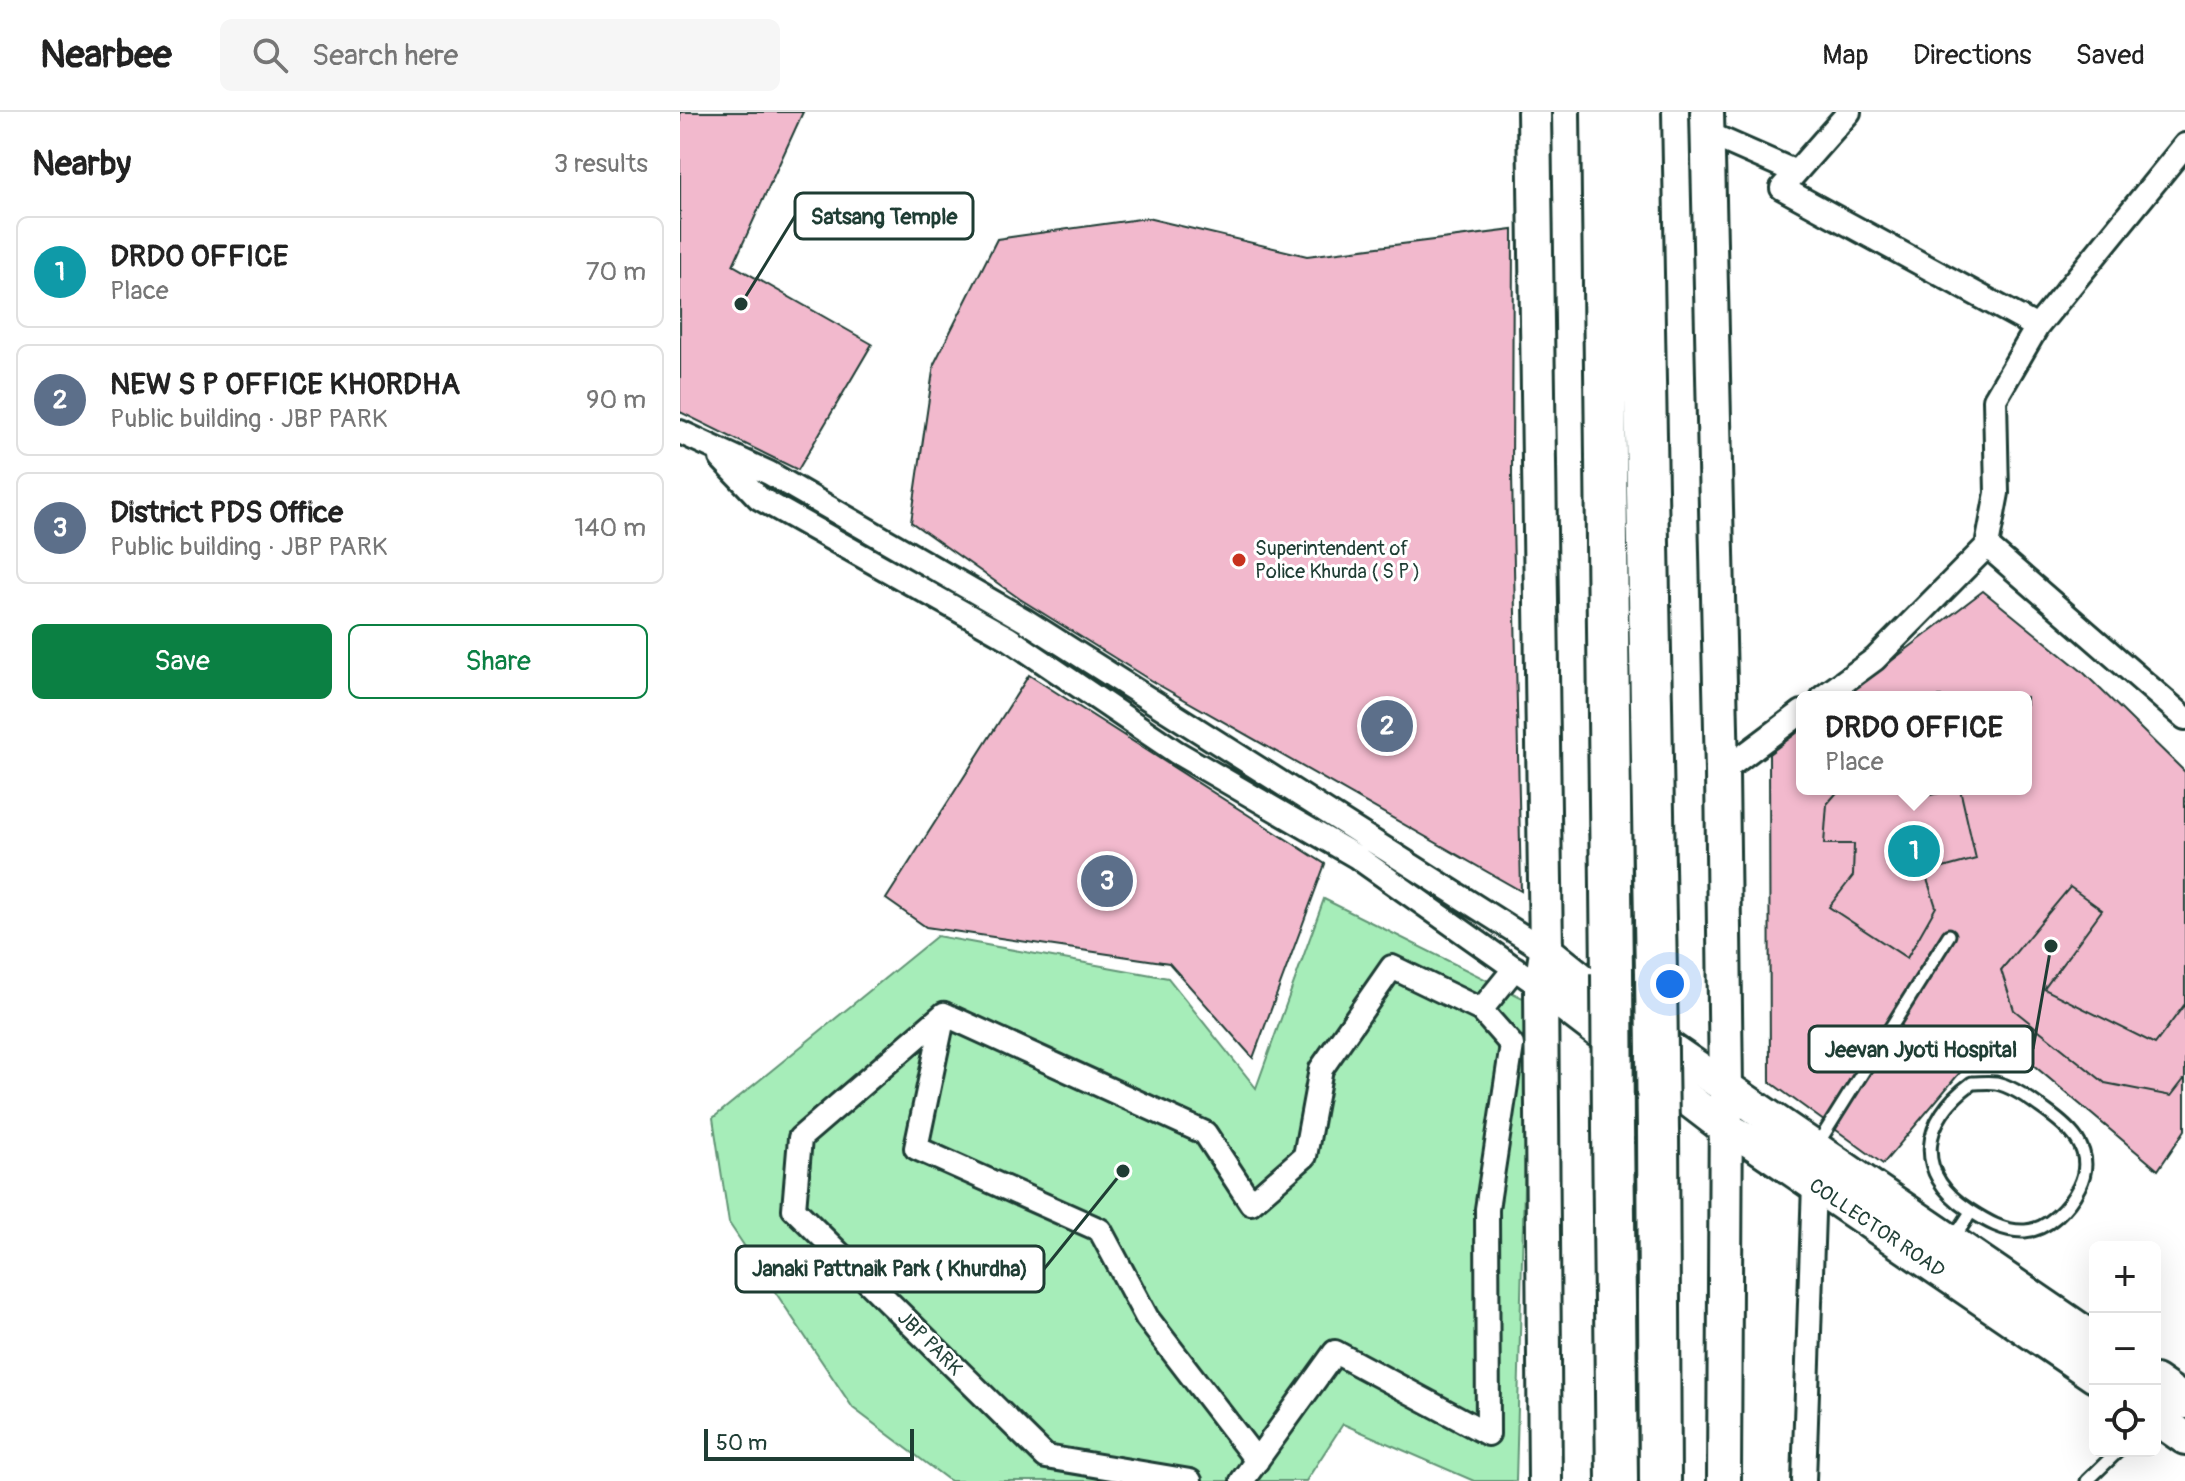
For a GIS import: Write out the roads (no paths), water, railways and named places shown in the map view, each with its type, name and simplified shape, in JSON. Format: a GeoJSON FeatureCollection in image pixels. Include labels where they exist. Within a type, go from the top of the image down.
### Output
{"type":"FeatureCollection","features":[{"type":"Feature","properties":{"kind":"highway"},"geometry":{"type":"LineString","coordinates":[[1602,112],[1617,1481]]}},
{"type":"Feature","properties":{"kind":"highway"},"geometry":{"type":"LineString","coordinates":[[1640,112],[1656,974],[1660,1481]]}},
{"type":"Feature","properties":{"kind":"main road"},"geometry":{"type":"LineString","coordinates":[[1534,112],[1546,951],[1541,987],[1545,1481]]}},
{"type":"Feature","properties":{"kind":"main road"},"geometry":{"type":"LineString","coordinates":[[1707,122],[1722,772],[1742,1118],[1724,1481]]}},
{"type":"Feature","properties":{"kind":"main road"},"geometry":{"type":"LineString","coordinates":[[1546,951],[1657,1040],[1742,1118]]}},
{"type":"Feature","properties":{"kind":"main road","name":"COLLECTOR ROAD"},"geometry":{"type":"LineString","coordinates":[[1541,987],[1659,1079],[1815,1149],[2089,1336]]}},
{"type":"Feature","properties":{"kind":"main road","name":"COLLECTOR ROAD"},"geometry":{"type":"LineString","coordinates":[[1742,1118],[1814,1184],[2089,1372]]}},
{"type":"Feature","properties":{"kind":"main road"},"geometry":{"type":"LineString","coordinates":[[2161,1385],[2185,1402]]}},
{"type":"Feature","properties":{"kind":"main road"},"geometry":{"type":"LineString","coordinates":[[2161,1421],[2185,1438]]}},
{"type":"Feature","properties":{"kind":"street"},"geometry":{"type":"LineString","coordinates":[[1849,112],[1782,188],[2037,327]]}},
{"type":"Feature","properties":{"kind":"street"},"geometry":{"type":"LineString","coordinates":[[1707,122],[1796,172]]}},
{"type":"Feature","properties":{"kind":"street"},"geometry":{"type":"LineString","coordinates":[[1831,691],[1875,659],[1987,546],[1997,493],[1995,399],[2037,327],[2185,145]]}},
{"type":"Feature","properties":{"kind":"street"},"geometry":{"type":"LineString","coordinates":[[680,432],[769,473],[1026,621],[1546,951]]}},
{"type":"Feature","properties":{"kind":"street"},"geometry":{"type":"LineString","coordinates":[[714,449],[759,498],[1008,638],[1176,752],[1357,857],[1541,987]]}},
{"type":"Feature","properties":{"kind":"street"},"geometry":{"type":"LineString","coordinates":[[1987,546],[2185,718]]}},
{"type":"Feature","properties":{"kind":"street"},"geometry":{"type":"LineString","coordinates":[[1722,772],[1796,716]]}},
{"type":"Feature","properties":{"kind":"street"},"geometry":{"type":"LineString","coordinates":[[1242,1481],[1257,1461],[1335,1352],[1488,1434],[1487,1209],[1512,1045],[1481,1010],[1392,967],[1321,1069],[1305,1156],[1251,1203],[1205,1133],[944,1014],[916,1148],[1100,1230],[1147,1318],[1257,1461]]}},
{"type":"Feature","properties":{"kind":"street"},"geometry":{"type":"LineString","coordinates":[[1481,1010],[1515,968]]}},
{"type":"Feature","properties":{"kind":"street","name":"JBP PARK"},"geometry":{"type":"LineString","coordinates":[[944,1014],[800,1138],[794,1209],[1046,1457],[1190,1481]]}},
{"type":"Feature","properties":{"kind":"street"},"geometry":{"type":"LineString","coordinates":[[1804,1481],[1814,1184]]}},
{"type":"Feature","properties":{"kind":"lane"},"geometry":{"type":"LineString","coordinates":[[1815,1149],[1949,935]]}},
{"type":"Feature","properties":{"kind":"lane"},"geometry":{"type":"LineString","coordinates":[[1972,1083],[1995,1083],[2032,1101],[2075,1132],[2084,1153],[2085,1176],[2072,1201],[2053,1220],[2027,1232],[2001,1228],[1971,1212],[1942,1189],[1933,1169],[1929,1143],[1937,1119],[1952,1098],[1972,1083]]}},
{"type":"Feature","properties":{"kind":"lane"},"geometry":{"type":"LineString","coordinates":[[1952,1242],[1971,1212]]}},
{"type":"Feature","properties":{"kind":"lane"},"geometry":{"type":"LineString","coordinates":[[2087,1481],[2112,1457]]}},
{"type":"Feature","properties":{"kind":"place","name":"Satsang Temple"},"geometry":{"type":"Point","coordinates":[741,304]}},
{"type":"Feature","properties":{"kind":"place","name":"Superintendent of Police Khurda ( S P )"},"geometry":{"type":"Point","coordinates":[1239,560]}},
{"type":"Feature","properties":{"kind":"place","name":"NEW S P OFFICE KHORDHA"},"geometry":{"type":"Point","coordinates":[1387,726]}},
{"type":"Feature","properties":{"kind":"place","name":"DRDO OFFICE"},"geometry":{"type":"Point","coordinates":[1914,851]}},
{"type":"Feature","properties":{"kind":"place","name":"District PDS Office"},"geometry":{"type":"Point","coordinates":[1107,881]}},
{"type":"Feature","properties":{"kind":"place","name":"Jeevan Jyoti Hospital"},"geometry":{"type":"Point","coordinates":[2051,946]}},
{"type":"Feature","properties":{"kind":"place","name":"Janaki Pattnaik Park ( Khurdha)"},"geometry":{"type":"Point","coordinates":[1123,1171]}}]}
